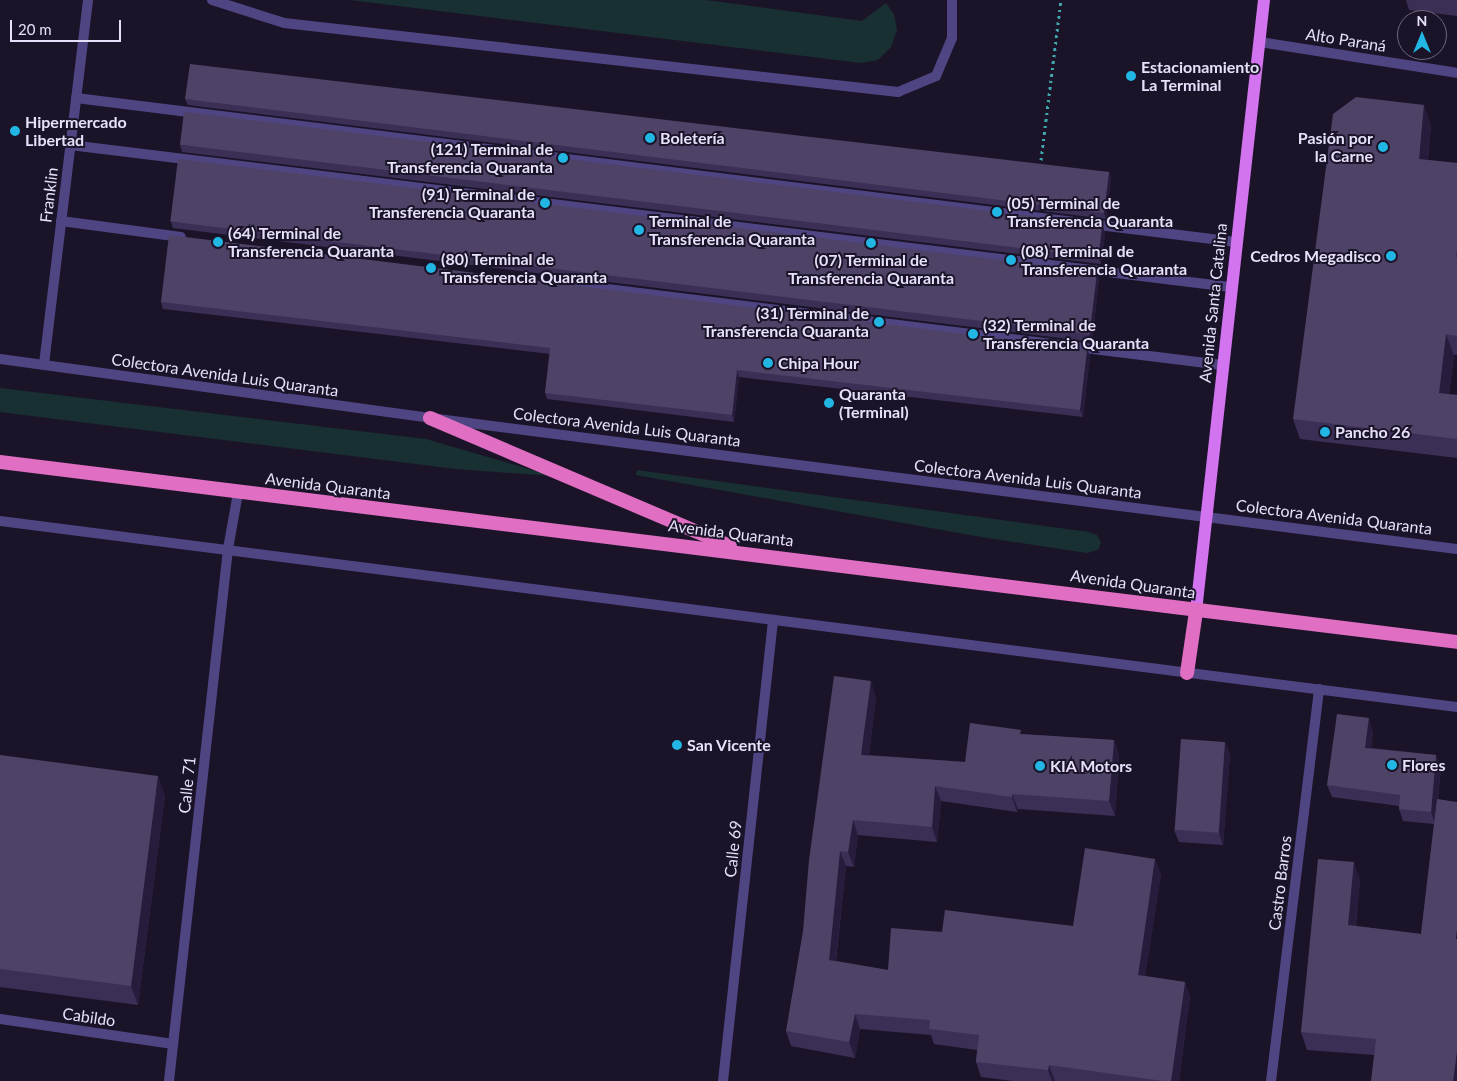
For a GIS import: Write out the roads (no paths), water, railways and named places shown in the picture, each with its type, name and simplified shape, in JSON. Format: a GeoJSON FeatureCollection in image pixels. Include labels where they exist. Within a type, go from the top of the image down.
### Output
{"type":"FeatureCollection","features":[{"type":"Feature","properties":{"kind":"highway"},"geometry":{"type":"LineString","coordinates":[[430,418],[745,552]]}},
{"type":"Feature","properties":{"kind":"highway","name":"Avenida Quaranta"},"geometry":{"type":"LineString","coordinates":[[0,462],[238,493],[745,552],[1196,611],[1457,642]]}},
{"type":"Feature","properties":{"kind":"highway"},"geometry":{"type":"LineString","coordinates":[[1188,673],[1196,611]]}},
{"type":"Feature","properties":{"kind":"main road","name":"Avenida Santa Catalina"},"geometry":{"type":"LineString","coordinates":[[1196,611],[1230,287],[1264,0]]}},
{"type":"Feature","properties":{"kind":"street","name":"Franklin"},"geometry":{"type":"LineString","coordinates":[[44,364],[88,0]]}},
{"type":"Feature","properties":{"kind":"street"},"geometry":{"type":"LineString","coordinates":[[212,0],[284,23],[898,92],[936,76],[952,38],[952,0]]}},
{"type":"Feature","properties":{"kind":"street","name":"Alto Paraná"},"geometry":{"type":"LineString","coordinates":[[1260,42],[1457,73]]}},
{"type":"Feature","properties":{"kind":"street"},"geometry":{"type":"LineString","coordinates":[[76,98],[1236,242]]}},
{"type":"Feature","properties":{"kind":"street"},"geometry":{"type":"LineString","coordinates":[[70,144],[1230,287]]}},
{"type":"Feature","properties":{"kind":"street"},"geometry":{"type":"LineString","coordinates":[[60,222],[192,238]]}},
{"type":"Feature","properties":{"kind":"street"},"geometry":{"type":"LineString","coordinates":[[560,284],[1222,365]]}},
{"type":"Feature","properties":{"kind":"street"},"geometry":{"type":"LineString","coordinates":[[0,359],[44,364]]}},
{"type":"Feature","properties":{"kind":"street","name":"Colectora Avenida Luis Quaranta"},"geometry":{"type":"LineString","coordinates":[[44,364],[430,418],[1207,516]]}},
{"type":"Feature","properties":{"kind":"street","name":"Calle 71"},"geometry":{"type":"LineString","coordinates":[[169,1081],[228,549],[238,493]]}},
{"type":"Feature","properties":{"kind":"street","name":"Colectora Avenida Quaranta"},"geometry":{"type":"LineString","coordinates":[[1207,516],[1457,549]]}},
{"type":"Feature","properties":{"kind":"street"},"geometry":{"type":"LineString","coordinates":[[0,521],[1457,707]]}},
{"type":"Feature","properties":{"kind":"street","name":"Calle 69"},"geometry":{"type":"LineString","coordinates":[[723,1081],[773,620]]}},
{"type":"Feature","properties":{"kind":"street","name":"Castro Barros"},"geometry":{"type":"LineString","coordinates":[[1271,1081],[1319,689]]}},
{"type":"Feature","properties":{"kind":"street","name":"Cabildo"},"geometry":{"type":"LineString","coordinates":[[0,1019],[173,1044]]}},
{"type":"Feature","properties":{"kind":"place","name":"Estacionamiento La Terminal"},"geometry":{"type":"Point","coordinates":[1131,76]}},
{"type":"Feature","properties":{"kind":"place","name":"Hipermercado Libertad"},"geometry":{"type":"Point","coordinates":[15,131]}},
{"type":"Feature","properties":{"kind":"place","name":"Boletería"},"geometry":{"type":"Point","coordinates":[650,138]}},
{"type":"Feature","properties":{"kind":"place","name":"Pasión por la Carne"},"geometry":{"type":"Point","coordinates":[1383,147]}},
{"type":"Feature","properties":{"kind":"place","name":"(121) Terminal de Transferencia Quaranta"},"geometry":{"type":"Point","coordinates":[563,158]}},
{"type":"Feature","properties":{"kind":"place","name":"(91) Terminal de Transferencia Quaranta"},"geometry":{"type":"Point","coordinates":[545,203]}},
{"type":"Feature","properties":{"kind":"place","name":"(05) Terminal de Transferencia Quaranta"},"geometry":{"type":"Point","coordinates":[997,212]}},
{"type":"Feature","properties":{"kind":"place","name":"Terminal de Transferencia Quaranta"},"geometry":{"type":"Point","coordinates":[639,230]}},
{"type":"Feature","properties":{"kind":"place","name":"(64) Terminal de Transferencia Quaranta"},"geometry":{"type":"Point","coordinates":[218,242]}},
{"type":"Feature","properties":{"kind":"place","name":"(07) Terminal de Transferencia Quaranta"},"geometry":{"type":"Point","coordinates":[871,243]}},
{"type":"Feature","properties":{"kind":"place","name":"Cedros Megadisco"},"geometry":{"type":"Point","coordinates":[1391,256]}},
{"type":"Feature","properties":{"kind":"place","name":"(08) Terminal de Transferencia Quaranta"},"geometry":{"type":"Point","coordinates":[1011,260]}},
{"type":"Feature","properties":{"kind":"place","name":"(80) Terminal de Transferencia Quaranta"},"geometry":{"type":"Point","coordinates":[431,268]}},
{"type":"Feature","properties":{"kind":"place","name":"(31) Terminal de Transferencia Quaranta"},"geometry":{"type":"Point","coordinates":[879,322]}},
{"type":"Feature","properties":{"kind":"place","name":"(32) Terminal de Transferencia Quaranta"},"geometry":{"type":"Point","coordinates":[973,334]}},
{"type":"Feature","properties":{"kind":"place","name":"Chipa Hour"},"geometry":{"type":"Point","coordinates":[768,363]}},
{"type":"Feature","properties":{"kind":"place","name":"Quaranta (Terminal)"},"geometry":{"type":"Point","coordinates":[829,403]}},
{"type":"Feature","properties":{"kind":"place","name":"Pancho 26"},"geometry":{"type":"Point","coordinates":[1325,432]}},
{"type":"Feature","properties":{"kind":"place","name":"San Vicente"},"geometry":{"type":"Point","coordinates":[677,745]}},
{"type":"Feature","properties":{"kind":"place","name":"Flores"},"geometry":{"type":"Point","coordinates":[1392,765]}},
{"type":"Feature","properties":{"kind":"place","name":"KIA Motors"},"geometry":{"type":"Point","coordinates":[1040,766]}}]}
